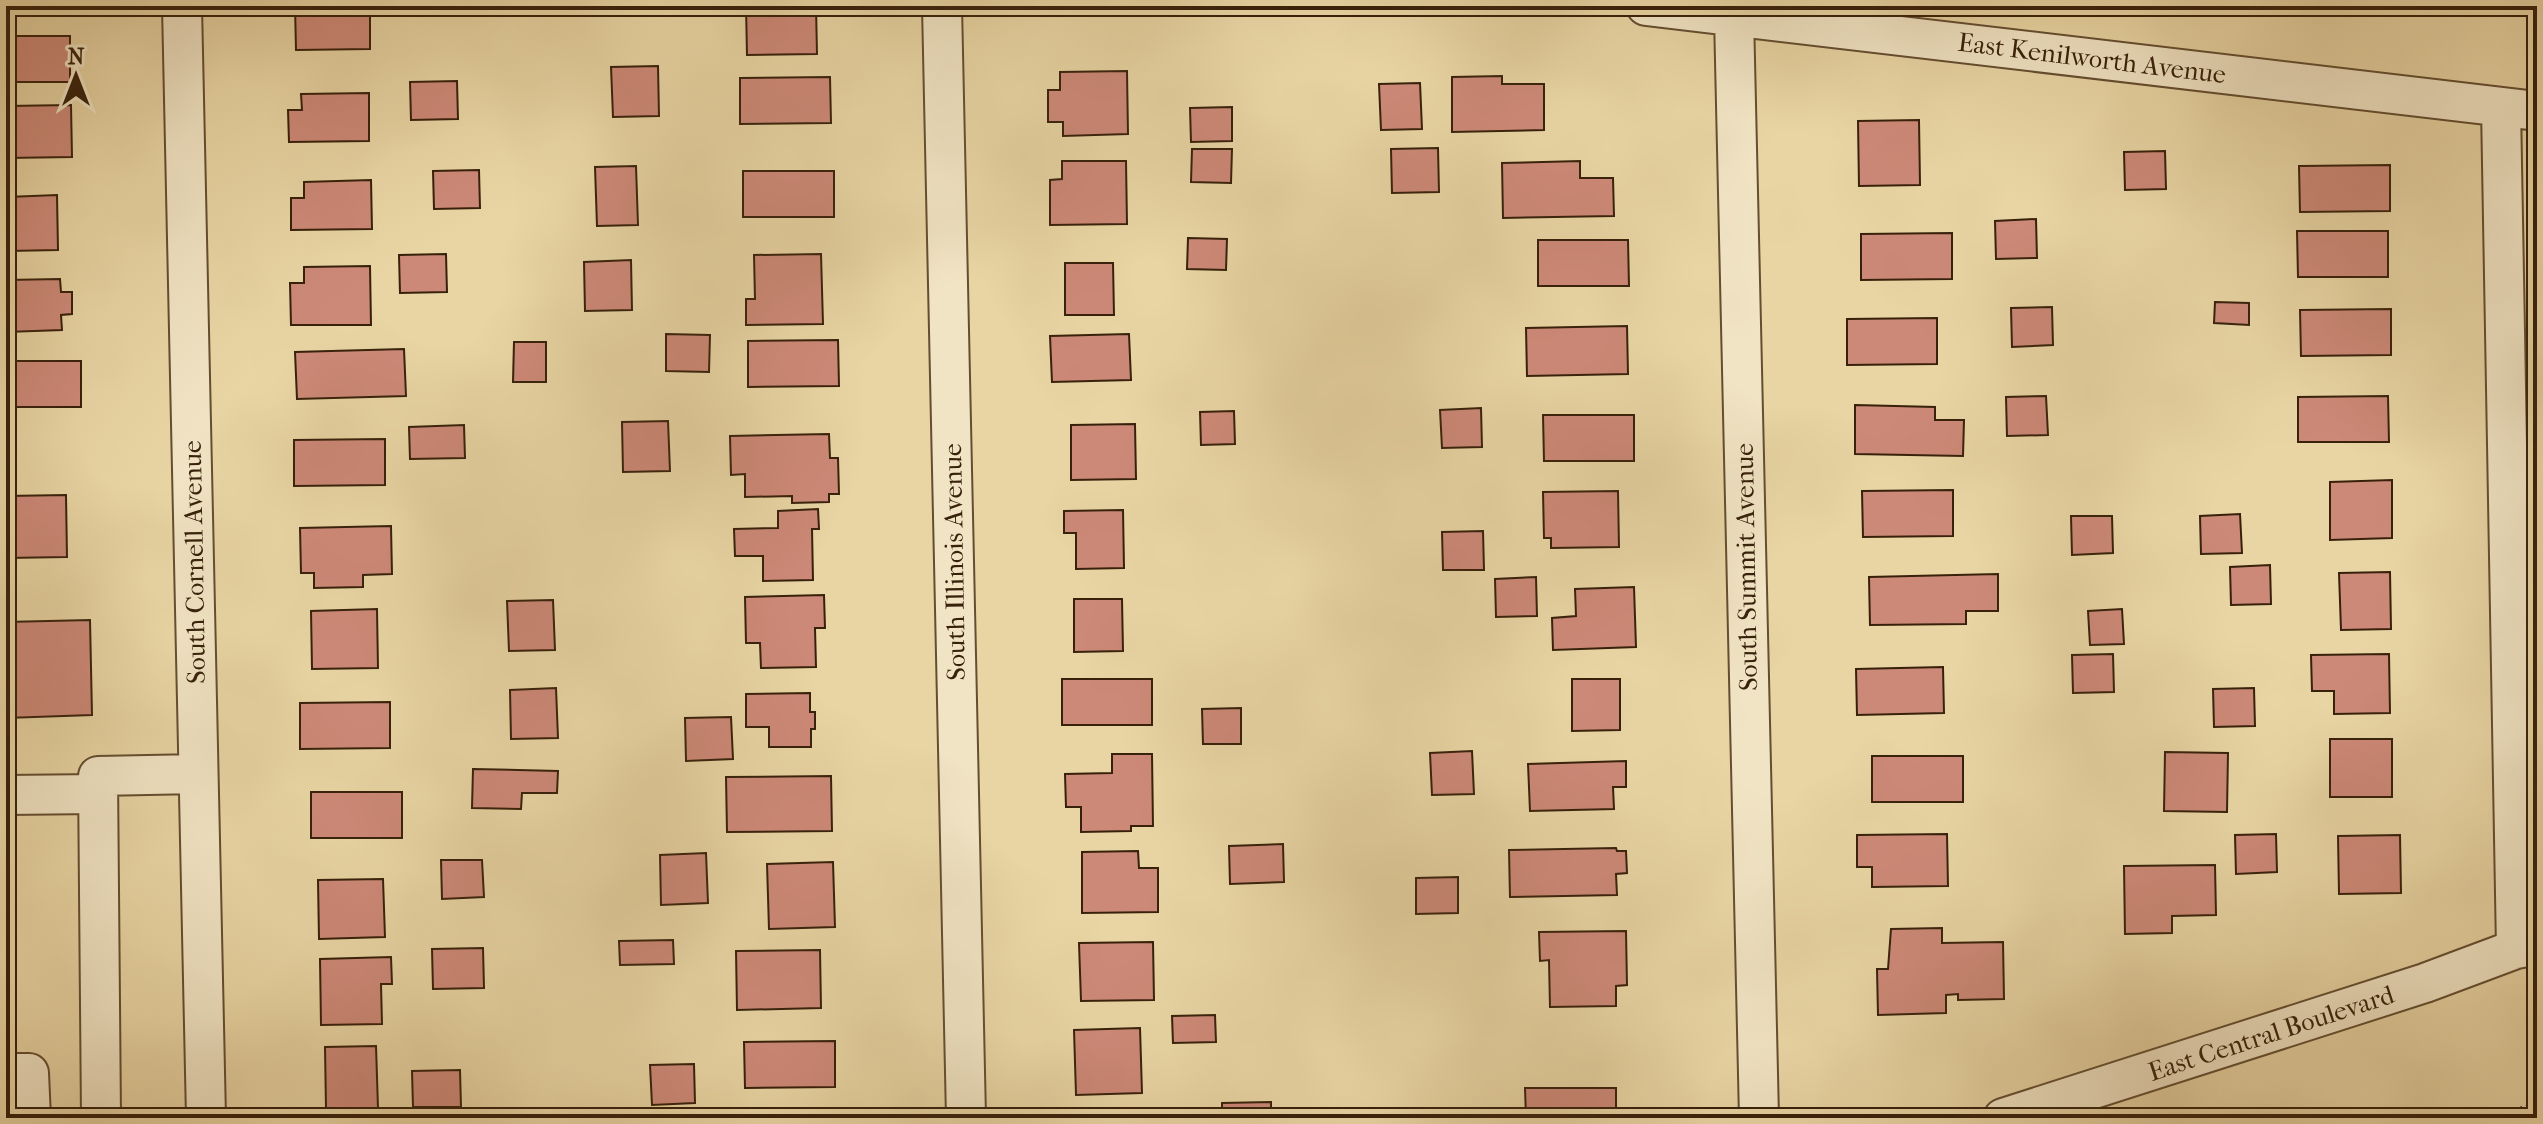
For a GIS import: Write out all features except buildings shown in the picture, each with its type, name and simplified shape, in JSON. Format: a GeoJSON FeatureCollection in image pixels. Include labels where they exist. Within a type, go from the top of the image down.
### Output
{"type":"FeatureCollection","features":[{"type":"Feature","properties":{"kind":"street","name":"South Cornell Avenue"},"geometry":{"type":"LineString","coordinates":[[182,6],[206,1118]]}},
{"type":"Feature","properties":{"kind":"street","name":"South Illinois Avenue"},"geometry":{"type":"LineString","coordinates":[[942,6],[966,1118]]}},
{"type":"Feature","properties":{"kind":"street","name":"East Kenilworth Avenue"},"geometry":{"type":"LineString","coordinates":[[1646,6],[2519,109]]}},
{"type":"Feature","properties":{"kind":"street","name":"South Summit Avenue"},"geometry":{"type":"LineString","coordinates":[[1734,16],[1759,1118]]}},
{"type":"Feature","properties":{"kind":"street"},"geometry":{"type":"LineString","coordinates":[[2519,109],[2527,947]]}},
{"type":"Feature","properties":{"kind":"street"},"geometry":{"type":"LineString","coordinates":[[101,1118],[98,776],[198,774]]}},
{"type":"Feature","properties":{"kind":"street"},"geometry":{"type":"LineString","coordinates":[[6,795],[98,794]]}},
{"type":"Feature","properties":{"kind":"street","name":"East Central Boulevard"},"geometry":{"type":"LineString","coordinates":[[2003,1118],[2425,983],[2527,947]]}},
{"type":"Feature","properties":{"kind":"street"},"geometry":{"type":"LineString","coordinates":[[6,1073],[29,1073],[31,1118]]}},
{"type":"Feature","properties":{"kind":"path"},"geometry":{"type":"LineString","coordinates":[[2492,1118],[2537,1104]]}}]}
